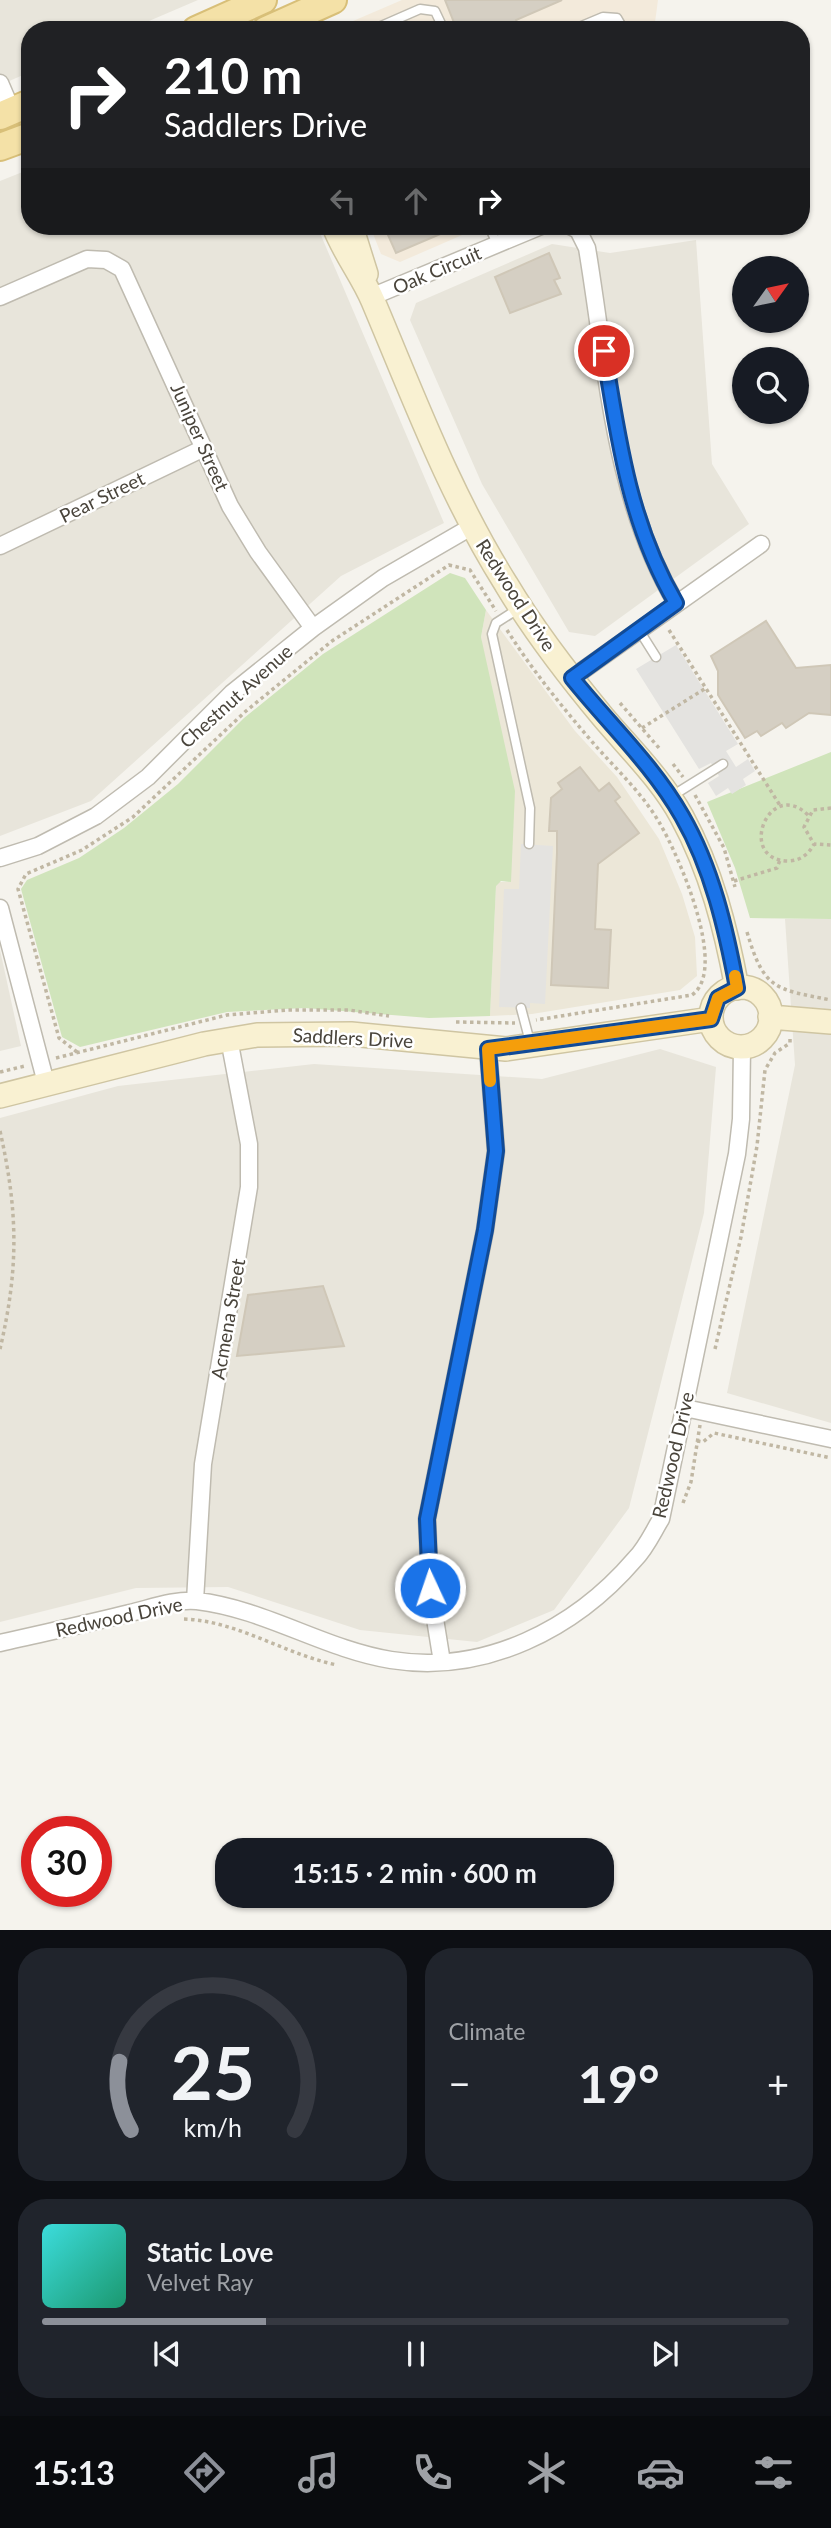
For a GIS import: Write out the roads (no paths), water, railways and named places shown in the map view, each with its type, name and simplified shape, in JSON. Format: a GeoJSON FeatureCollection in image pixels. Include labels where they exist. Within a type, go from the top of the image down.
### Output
{"type":"FeatureCollection","features":[{"type":"Feature","properties":{"kind":"main road"},"geometry":{"type":"LineString","coordinates":[[286,21],[333,0]]}},
{"type":"Feature","properties":{"kind":"main road"},"geometry":{"type":"LineString","coordinates":[[216,21],[259,1]]}},
{"type":"Feature","properties":{"kind":"main road"},"geometry":{"type":"LineString","coordinates":[[0,147],[21,139]]}},
{"type":"Feature","properties":{"kind":"street"},"geometry":{"type":"LineString","coordinates":[[259,1],[265,21]]}},
{"type":"Feature","properties":{"kind":"street"},"geometry":{"type":"LineString","coordinates":[[0,83],[14,110]]}},
{"type":"Feature","properties":{"kind":"street","name":"Redwood Drive"},"geometry":{"type":"LineString","coordinates":[[338,235],[371,297]]}},
{"type":"Feature","properties":{"kind":"street","name":"Redwood Drive"},"geometry":{"type":"LineString","coordinates":[[354,235],[371,297],[428,436],[471,527],[520,607],[572,678],[669,798],[702,857],[717,902],[737,988]]}},
{"type":"Feature","properties":{"kind":"street","name":"Oak Circuit"},"geometry":{"type":"LineString","coordinates":[[371,297],[519,235]]}},
{"type":"Feature","properties":{"kind":"street"},"geometry":{"type":"LineString","coordinates":[[580,235],[587,248],[621,454],[632,502],[649,552],[676,603]]}},
{"type":"Feature","properties":{"kind":"street","name":"Juniper Street"},"geometry":{"type":"LineString","coordinates":[[0,297],[87,259],[106,260],[122,269],[230,506],[258,552],[313,628]]}},
{"type":"Feature","properties":{"kind":"street","name":"Pear Street"},"geometry":{"type":"LineString","coordinates":[[0,547],[204,448]]}},
{"type":"Feature","properties":{"kind":"street","name":"Chestnut Avenue"},"geometry":{"type":"LineString","coordinates":[[0,858],[38,846],[107,808],[148,777],[232,694],[313,628],[383,578],[471,527]]}},
{"type":"Feature","properties":{"kind":"street"},"geometry":{"type":"LineString","coordinates":[[572,678],[761,544]]}},
{"type":"Feature","properties":{"kind":"street"},"geometry":{"type":"LineString","coordinates":[[0,908],[46,1083]]}},
{"type":"Feature","properties":{"kind":"street"},"geometry":{"type":"LineString","coordinates":[[737,988],[751,990],[762,997],[770,1017],[762,1038],[742,1047],[721,1040],[711,1019],[718,998],[737,988]]}},
{"type":"Feature","properties":{"kind":"street"},"geometry":{"type":"LineString","coordinates":[[770,1017],[831,1022]]}},
{"type":"Feature","properties":{"kind":"street","name":"Saddlers Drive"},"geometry":{"type":"LineString","coordinates":[[0,1096],[229,1039],[257,1035],[351,1034],[488,1049],[711,1019]]}},
{"type":"Feature","properties":{"kind":"street","name":"Acmena Street"},"geometry":{"type":"LineString","coordinates":[[195,1601],[203,1464],[249,1187],[249,1144],[229,1039]]}},
{"type":"Feature","properties":{"kind":"street","name":"Redwood Drive"},"geometry":{"type":"LineString","coordinates":[[0,1643],[162,1605],[195,1601],[234,1608],[391,1660],[442,1662],[482,1657],[522,1645],[561,1625],[602,1596],[638,1557],[661,1519],[737,1154],[742,1106],[742,1047]]}},
{"type":"Feature","properties":{"kind":"street"},"geometry":{"type":"LineString","coordinates":[[442,1662],[430,1588],[427,1519],[485,1230],[496,1151],[488,1049]]}},
{"type":"Feature","properties":{"kind":"street"},"geometry":{"type":"LineString","coordinates":[[684,1408],[831,1438]]}},
{"type":"Feature","properties":{"kind":"lane"},"geometry":{"type":"LineString","coordinates":[[394,21],[425,8],[435,11],[440,21]]}},
{"type":"Feature","properties":{"kind":"lane"},"geometry":{"type":"LineString","coordinates":[[593,21],[603,17],[617,18],[619,21]]}},
{"type":"Feature","properties":{"kind":"lane"},"geometry":{"type":"LineString","coordinates":[[493,235],[497,244]]}},
{"type":"Feature","properties":{"kind":"lane"},"geometry":{"type":"LineString","coordinates":[[520,607],[494,626],[492,634],[530,808],[529,844]]}},
{"type":"Feature","properties":{"kind":"lane"},"geometry":{"type":"LineString","coordinates":[[639,630],[656,657]]}},
{"type":"Feature","properties":{"kind":"lane"},"geometry":{"type":"LineString","coordinates":[[669,798],[723,764]]}},
{"type":"Feature","properties":{"kind":"lane"},"geometry":{"type":"LineString","coordinates":[[521,1008],[530,1045]]}}]}
